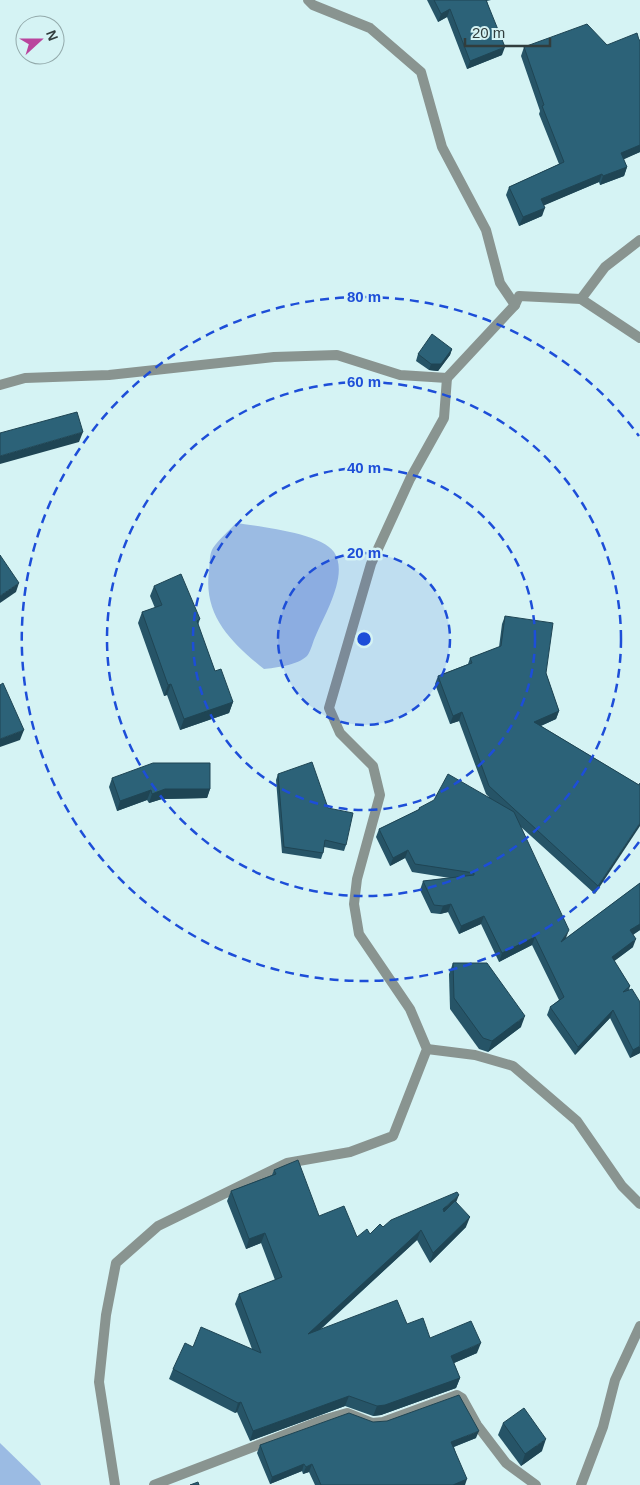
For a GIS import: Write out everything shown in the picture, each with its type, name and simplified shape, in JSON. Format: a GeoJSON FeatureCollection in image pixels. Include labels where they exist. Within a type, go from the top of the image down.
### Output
{"type":"FeatureCollection","features":[{"type":"Feature","properties":{"kind":"street"},"geometry":{"type":"LineString","coordinates":[[308,0],[314,5],[370,28],[422,72],[442,147],[486,230],[500,283],[515,305]]}},
{"type":"Feature","properties":{"kind":"street"},"geometry":{"type":"LineString","coordinates":[[581,298],[605,267],[640,240]]}},
{"type":"Feature","properties":{"kind":"street"},"geometry":{"type":"LineString","coordinates":[[115,1485],[99,1382],[106,1315],[116,1263],[158,1226],[287,1163],[350,1152],[393,1136],[427,1049],[410,1010],[359,934],[354,904],[357,879],[380,795],[373,766],[340,733],[329,708],[371,564],[410,479],[444,418],[448,378],[515,305],[519,296],[581,298],[640,338]]}},
{"type":"Feature","properties":{"kind":"street"},"geometry":{"type":"LineString","coordinates":[[0,385],[25,378],[109,375],[274,357],[337,355],[400,375],[448,378]]}},
{"type":"Feature","properties":{"kind":"street"},"geometry":{"type":"LineString","coordinates":[[427,1049],[475,1055],[513,1066],[577,1121],[622,1186],[640,1204]]}},
{"type":"Feature","properties":{"kind":"street"},"geometry":{"type":"LineString","coordinates":[[581,1485],[603,1428],[615,1380],[640,1326]]}},
{"type":"Feature","properties":{"kind":"street"},"geometry":{"type":"LineString","coordinates":[[154,1485],[323,1420],[347,1413],[372,1423],[383,1422],[457,1395],[462,1398],[476,1425],[506,1463],[536,1485]]}},
{"type":"Feature","properties":{"kind":"water"},"geometry":{"type":"Polygon","coordinates":[[[236,523],[273,528],[303,535],[327,545],[334,552],[338,561],[339,571],[334,594],[307,656],[298,662],[264,669],[231,638],[215,615],[208,587],[211,553],[215,545],[236,523]]]}},
{"type":"Feature","properties":{"kind":"water"},"geometry":{"type":"Polygon","coordinates":[[[0,1443],[40,1482],[41,1485],[0,1485],[0,1443]]]}},
{"type":"Feature","properties":{"kind":"building"},"geometry":{"type":"Polygon","coordinates":[[[434,0],[486,0],[505,47],[470,61],[450,9],[441,14],[434,0]]]}},
{"type":"Feature","properties":{"kind":"building"},"geometry":{"type":"Polygon","coordinates":[[[587,24],[607,45],[637,33],[640,40],[640,145],[621,153],[627,167],[603,176],[602,174],[541,199],[545,208],[523,217],[509,187],[564,162],[542,106],[544,105],[524,47],[587,24]]]}},
{"type":"Feature","properties":{"kind":"building"},"geometry":{"type":"Polygon","coordinates":[[[432,334],[452,349],[441,364],[431,364],[418,354],[432,334]]]}},
{"type":"Feature","properties":{"kind":"building"},"geometry":{"type":"Polygon","coordinates":[[[77,412],[83,432],[0,456],[0,433],[77,412]]]}},
{"type":"Feature","properties":{"kind":"building"},"geometry":{"type":"Polygon","coordinates":[[[0,555],[19,583],[0,596],[0,555]]]}},
{"type":"Feature","properties":{"kind":"building"},"geometry":{"type":"Polygon","coordinates":[[[181,574],[200,619],[197,621],[215,671],[221,669],[233,702],[184,719],[171,684],[168,685],[142,612],[162,605],[154,586],[181,574]]]}},
{"type":"Feature","properties":{"kind":"building"},"geometry":{"type":"Polygon","coordinates":[[[505,616],[553,623],[546,673],[559,711],[534,722],[639,785],[640,783],[640,823],[598,886],[489,786],[462,712],[453,716],[438,676],[472,663],[470,658],[501,646],[505,616]]]}},
{"type":"Feature","properties":{"kind":"building"},"geometry":{"type":"Polygon","coordinates":[[[3,683],[24,730],[0,739],[0,685],[3,683]]]}},
{"type":"Feature","properties":{"kind":"building"},"geometry":{"type":"Polygon","coordinates":[[[312,762],[328,808],[353,813],[346,845],[325,840],[323,853],[284,847],[278,774],[312,762]]]}},
{"type":"Feature","properties":{"kind":"building"},"geometry":{"type":"Polygon","coordinates":[[[153,763],[210,763],[210,789],[165,789],[152,794],[151,790],[120,801],[112,778],[153,763]]]}},
{"type":"Feature","properties":{"kind":"building"},"geometry":{"type":"Polygon","coordinates":[[[448,774],[514,812],[569,930],[561,942],[640,883],[640,924],[630,930],[636,939],[612,957],[630,986],[623,992],[632,989],[640,1002],[640,1046],[633,1050],[613,1010],[578,1047],[550,1007],[564,997],[535,937],[502,953],[484,916],[461,926],[451,904],[443,906],[434,905],[423,881],[474,875],[474,873],[415,864],[408,850],[393,858],[379,829],[434,800],[448,774]]]}},
{"type":"Feature","properties":{"kind":"building"},"geometry":{"type":"Polygon","coordinates":[[[453,963],[487,963],[525,1016],[492,1041],[483,1038],[454,998],[453,963]]]}},
{"type":"Feature","properties":{"kind":"building"},"geometry":{"type":"Polygon","coordinates":[[[298,1160],[319,1216],[344,1206],[357,1237],[367,1229],[370,1234],[380,1224],[383,1227],[391,1220],[457,1192],[459,1195],[443,1209],[444,1212],[455,1201],[470,1217],[433,1253],[421,1230],[308,1334],[397,1300],[407,1324],[423,1318],[430,1338],[471,1321],[481,1343],[451,1356],[460,1378],[385,1405],[377,1406],[349,1396],[253,1431],[241,1402],[238,1403],[173,1369],[185,1343],[193,1347],[201,1327],[261,1353],[239,1294],[282,1277],[265,1233],[249,1239],[231,1191],[276,1174],[274,1170],[298,1160]]]}},
{"type":"Feature","properties":{"kind":"building"},"geometry":{"type":"Polygon","coordinates":[[[459,1395],[479,1431],[451,1442],[467,1479],[453,1485],[321,1485],[312,1464],[306,1467],[304,1464],[272,1477],[260,1445],[349,1413],[373,1422],[387,1421],[459,1395]]]}},
{"type":"Feature","properties":{"kind":"building"},"geometry":{"type":"Polygon","coordinates":[[[524,1408],[546,1439],[525,1454],[503,1423],[524,1408]]]}}]}
